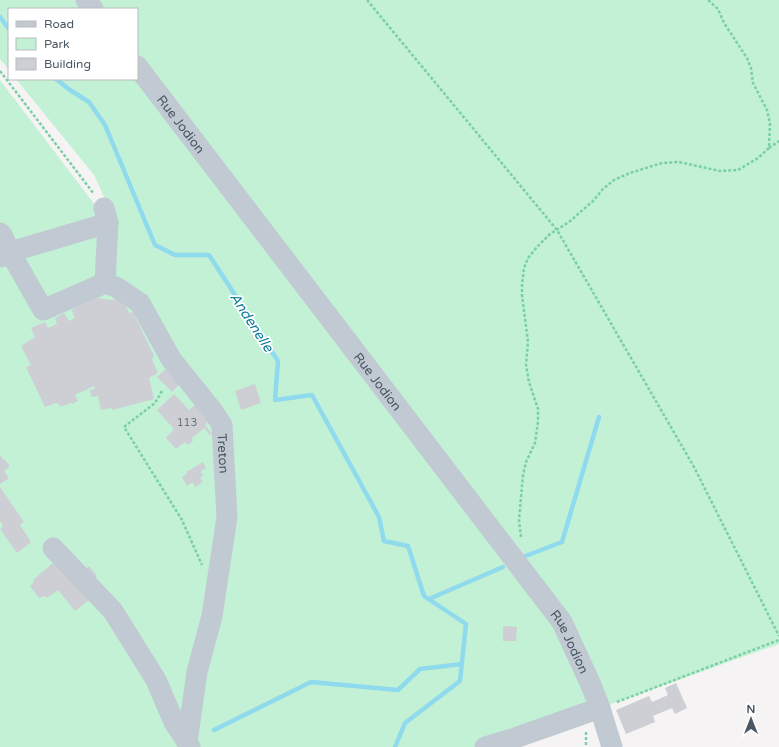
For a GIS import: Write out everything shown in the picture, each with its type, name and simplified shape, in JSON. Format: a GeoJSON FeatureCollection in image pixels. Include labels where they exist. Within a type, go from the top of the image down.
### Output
{"type":"FeatureCollection","features":[{"type":"Feature","properties":{"kind":"street"},"geometry":{"type":"LineString","coordinates":[[86,0],[92,8]]}},
{"type":"Feature","properties":{"kind":"street","name":"Rue Jodion"},"geometry":{"type":"LineString","coordinates":[[138,67],[562,622],[591,685],[612,747]]}},
{"type":"Feature","properties":{"kind":"street"},"geometry":{"type":"LineString","coordinates":[[0,233],[2,236],[5,255],[43,310],[105,283],[106,215],[5,255]]}},
{"type":"Feature","properties":{"kind":"street","name":"Treton"},"geometry":{"type":"LineString","coordinates":[[105,283],[116,287],[140,303],[171,359],[212,410],[222,425],[227,517],[212,616],[197,672],[188,745]]}},
{"type":"Feature","properties":{"kind":"street","name":"Treton"},"geometry":{"type":"LineString","coordinates":[[53,548],[112,611],[156,680],[174,722],[188,745]]}},
{"type":"Feature","properties":{"kind":"street"},"geometry":{"type":"LineString","coordinates":[[485,747],[600,708]]}},
{"type":"Feature","properties":{"kind":"path"},"geometry":{"type":"LineString","coordinates":[[367,0],[557,230],[694,467],[779,636]]}},
{"type":"Feature","properties":{"kind":"path"},"geometry":{"type":"LineString","coordinates":[[708,0],[718,9],[724,23],[751,68],[753,83],[767,110],[770,123],[769,148]]}},
{"type":"Feature","properties":{"kind":"path"},"geometry":{"type":"LineString","coordinates":[[0,71],[106,215]]}},
{"type":"Feature","properties":{"kind":"path"},"geometry":{"type":"LineString","coordinates":[[513,558],[521,546],[519,520],[523,475],[526,462],[534,443],[538,422],[538,409],[529,382],[526,365],[528,342],[522,284],[524,268],[528,258],[550,234],[580,213],[603,189],[614,180],[630,173],[662,163],[679,162],[720,171],[738,170],[758,158],[779,141]]}},
{"type":"Feature","properties":{"kind":"path"},"geometry":{"type":"LineString","coordinates":[[162,391],[155,403],[124,427],[182,520],[204,571]]}},
{"type":"Feature","properties":{"kind":"path"},"geometry":{"type":"LineString","coordinates":[[600,708],[779,640]]}},
{"type":"Feature","properties":{"kind":"green space"},"geometry":{"type":"Polygon","coordinates":[[[0,0],[779,0],[779,644],[600,708],[519,747],[0,747],[0,80],[98,209],[108,206],[94,175],[17,80],[138,80],[138,8],[8,8],[8,69],[0,59],[0,0]]]}},
{"type":"Feature","properties":{"kind":"building"},"geometry":{"type":"Polygon","coordinates":[[[121,297],[129,313],[133,312],[154,356],[152,360],[158,373],[149,378],[154,399],[112,410],[111,408],[101,410],[98,396],[91,397],[90,390],[95,389],[94,386],[75,395],[78,401],[72,404],[71,403],[60,407],[59,404],[56,403],[45,407],[26,367],[31,365],[21,346],[35,337],[31,328],[45,322],[48,328],[57,324],[55,318],[64,313],[69,321],[75,318],[72,311],[73,309],[95,298],[113,300],[121,297]]]}},
{"type":"Feature","properties":{"kind":"building"},"geometry":{"type":"Polygon","coordinates":[[[167,368],[181,383],[172,392],[157,377],[167,368]]]}},
{"type":"Feature","properties":{"kind":"building"},"geometry":{"type":"Polygon","coordinates":[[[255,384],[261,403],[241,410],[235,391],[255,384]]]}},
{"type":"Feature","properties":{"kind":"building"},"geometry":{"type":"Polygon","coordinates":[[[174,394],[189,410],[196,404],[210,418],[205,425],[212,434],[210,435],[204,428],[192,438],[193,441],[188,445],[185,442],[176,449],[166,438],[174,429],[157,410],[174,394]]]}},
{"type":"Feature","properties":{"kind":"building"},"geometry":{"type":"Polygon","coordinates":[[[0,455],[10,466],[4,471],[9,478],[0,484],[0,455]]]}},
{"type":"Feature","properties":{"kind":"building"},"geometry":{"type":"Polygon","coordinates":[[[203,462],[206,468],[201,471],[203,476],[200,478],[203,482],[195,487],[193,482],[187,486],[182,477],[187,474],[186,472],[203,462]]]}},
{"type":"Feature","properties":{"kind":"building"},"geometry":{"type":"Polygon","coordinates":[[[0,487],[24,522],[20,525],[31,542],[17,553],[0,529],[3,526],[0,521],[0,487]]]}},
{"type":"Feature","properties":{"kind":"building"},"geometry":{"type":"Polygon","coordinates":[[[54,562],[94,596],[75,611],[58,590],[47,598],[45,596],[39,598],[30,586],[34,582],[33,580],[54,562]]]}},
{"type":"Feature","properties":{"kind":"building"},"geometry":{"type":"Polygon","coordinates":[[[89,566],[97,576],[91,581],[83,571],[89,566]]]}},
{"type":"Feature","properties":{"kind":"building"},"geometry":{"type":"Polygon","coordinates":[[[503,626],[517,627],[516,641],[503,641],[503,626]]]}},
{"type":"Feature","properties":{"kind":"building"},"geometry":{"type":"Polygon","coordinates":[[[676,683],[687,708],[675,714],[672,708],[653,716],[655,722],[626,734],[616,710],[649,696],[652,702],[668,695],[665,688],[676,683]]]}},
{"type":"Feature","properties":{"kind":"waterway","name":"Andenelle"},"geometry":{"type":"LineString","coordinates":[[0,17],[8,28]]}},
{"type":"Feature","properties":{"kind":"waterway","name":"Andenelle"},"geometry":{"type":"LineString","coordinates":[[57,80],[89,102],[105,125],[155,245],[175,255],[209,255],[278,361],[275,400],[312,395],[379,517],[384,541],[408,546],[424,596],[466,624],[460,681],[405,723],[395,747]]}},
{"type":"Feature","properties":{"kind":"waterway"},"geometry":{"type":"LineString","coordinates":[[523,557],[562,542],[599,417]]}},
{"type":"Feature","properties":{"kind":"waterway"},"geometry":{"type":"LineString","coordinates":[[429,599],[503,567]]}},
{"type":"Feature","properties":{"kind":"waterway"},"geometry":{"type":"LineString","coordinates":[[214,730],[311,682],[398,690],[420,669],[462,664]]}}]}
